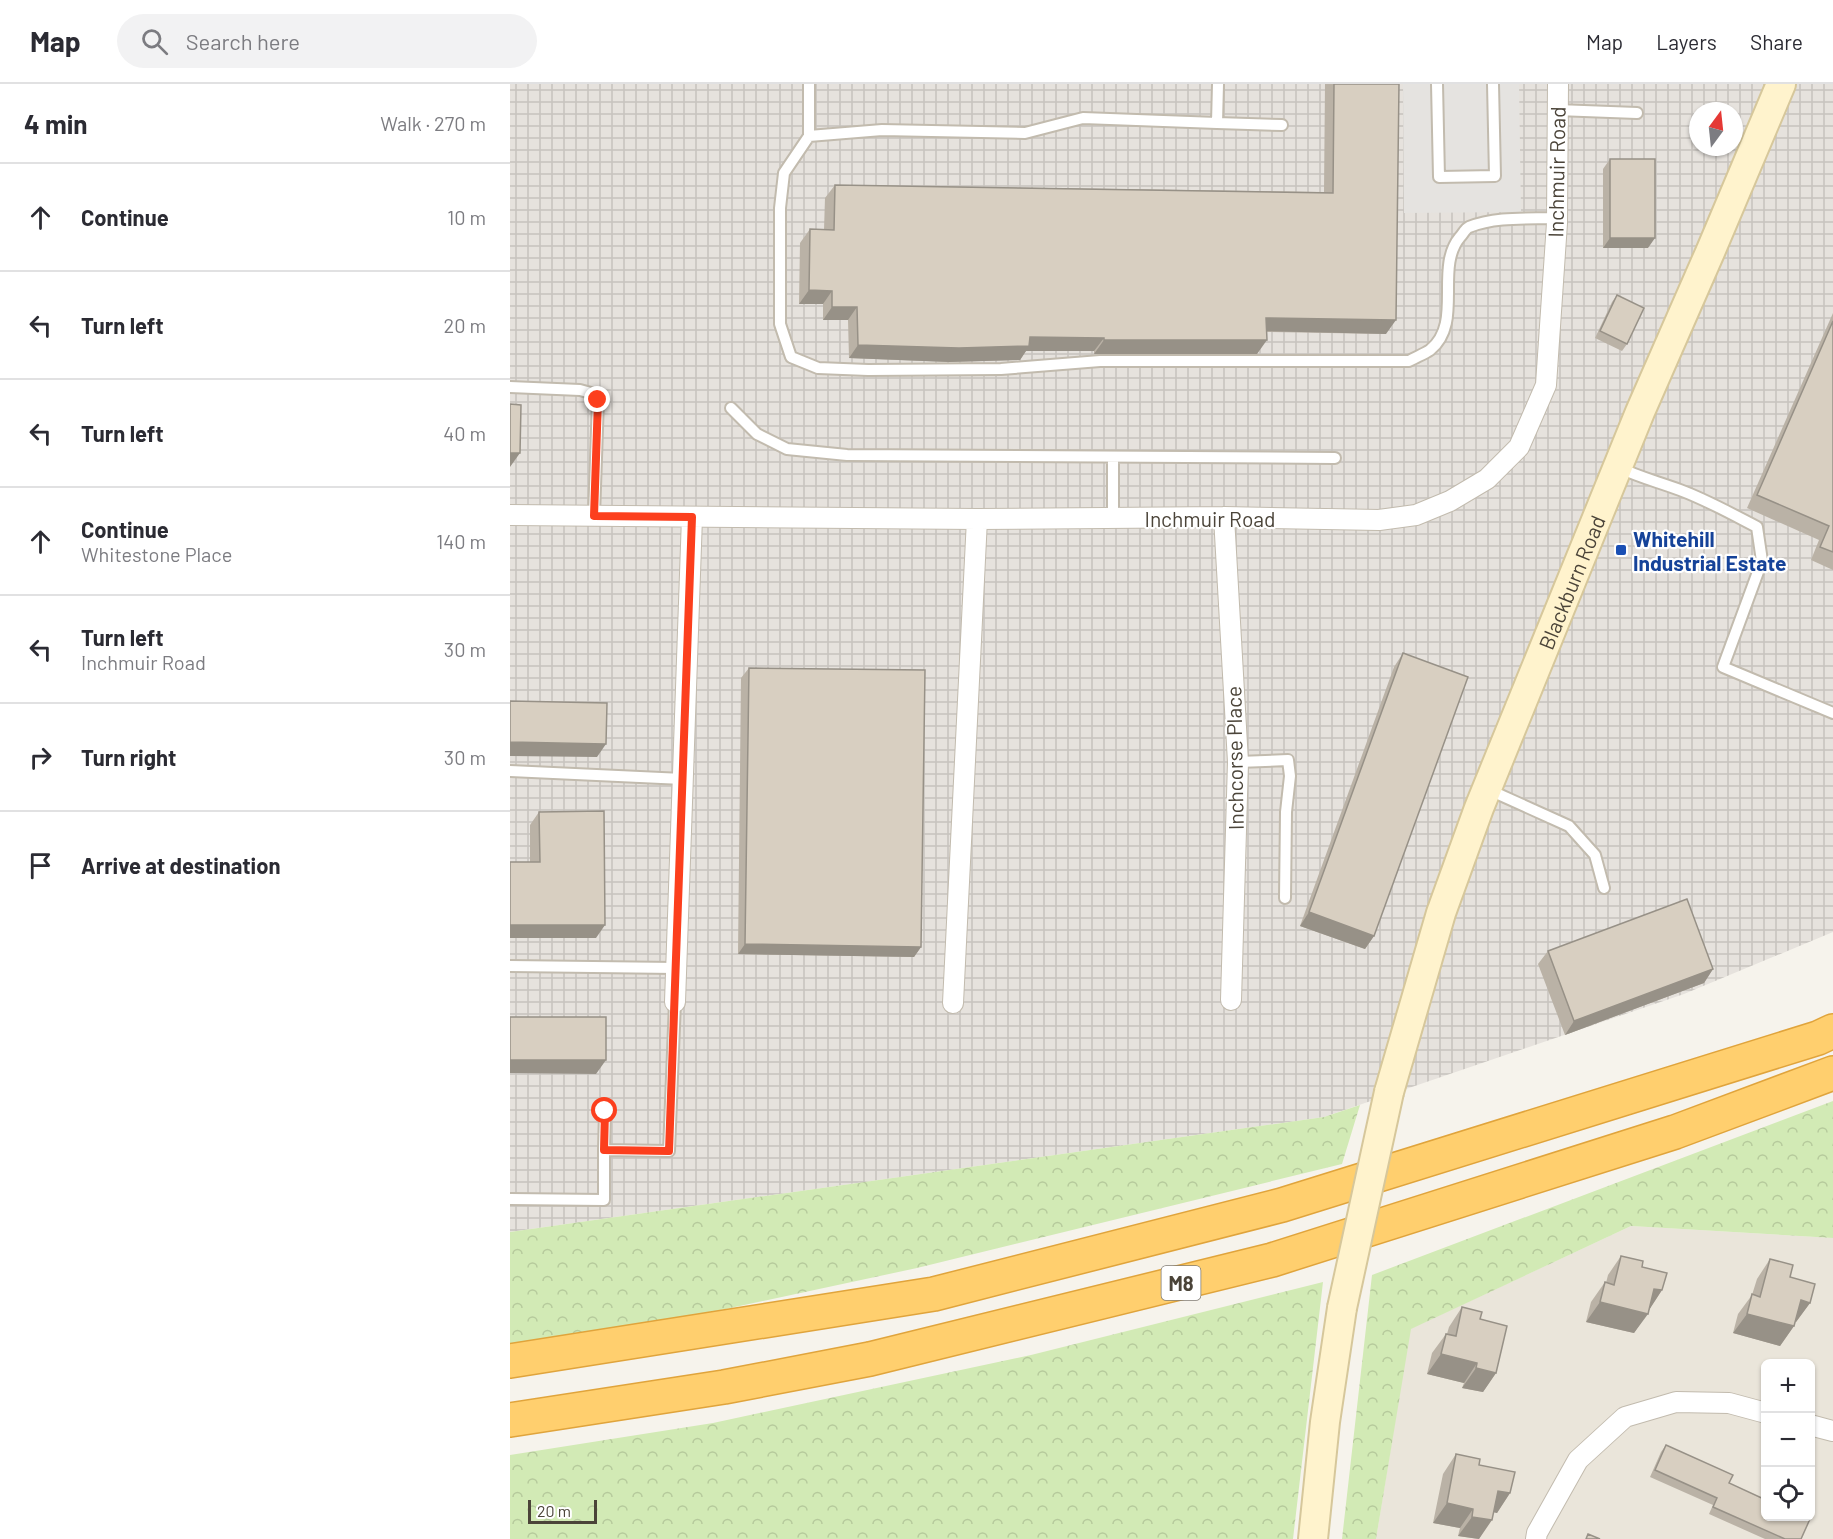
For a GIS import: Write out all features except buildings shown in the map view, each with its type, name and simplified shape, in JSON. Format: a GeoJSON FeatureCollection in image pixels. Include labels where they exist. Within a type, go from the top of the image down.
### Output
{"type":"FeatureCollection","features":[{"type":"Feature","properties":{"kind":"highway","name":"M8"},"geometry":{"type":"LineString","coordinates":[[510,1361],[934,1294],[1282,1205],[1818,1038],[1833,1031]]}},
{"type":"Feature","properties":{"kind":"highway","name":"M8"},"geometry":{"type":"LineString","coordinates":[[510,1420],[724,1387],[870,1359],[1272,1260],[1675,1132],[1833,1073]]}},
{"type":"Feature","properties":{"kind":"main road","name":"Blackburn Road"},"geometry":{"type":"LineString","coordinates":[[1313,1539],[1325,1422],[1342,1308],[1389,1092],[1441,913],[1486,789],[1618,466],[1781,84]]}},
{"type":"Feature","properties":{"kind":"street","name":"Inchmuir Road"},"geometry":{"type":"LineString","coordinates":[[510,515],[976,519],[1224,517],[1379,520],[1416,515],[1450,501],[1486,479],[1519,447],[1546,385],[1557,218],[1558,84]]}},
{"type":"Feature","properties":{"kind":"street"},"geometry":{"type":"LineString","coordinates":[[675,1002],[692,517]]}},
{"type":"Feature","properties":{"kind":"street","name":"Inchcorse Place"},"geometry":{"type":"LineString","coordinates":[[1224,517],[1238,762],[1231,1000]]}},
{"type":"Feature","properties":{"kind":"street"},"geometry":{"type":"LineString","coordinates":[[952,1003],[976,519]]}},
{"type":"Feature","properties":{"kind":"street"},"geometry":{"type":"LineString","coordinates":[[1536,1539],[1537,1533],[1578,1460],[1625,1416],[1676,1402],[1729,1403],[1761,1412]]}},
{"type":"Feature","properties":{"kind":"street"},"geometry":{"type":"LineString","coordinates":[[1815,1426],[1833,1431]]}},
{"type":"Feature","properties":{"kind":"lane"},"geometry":{"type":"LineString","coordinates":[[809,84],[809,136],[784,173],[780,208],[780,324],[791,357],[818,368],[990,369],[1100,361],[1409,361],[1431,349],[1443,331],[1448,305],[1447,270],[1454,244],[1467,228],[1499,220],[1557,218]]}},
{"type":"Feature","properties":{"kind":"lane"},"geometry":{"type":"LineString","coordinates":[[1217,123],[1218,84]]}},
{"type":"Feature","properties":{"kind":"lane"},"geometry":{"type":"LineString","coordinates":[[1437,84],[1438,177],[1495,176],[1493,84]]}},
{"type":"Feature","properties":{"kind":"lane"},"geometry":{"type":"LineString","coordinates":[[1557,110],[1637,113]]}},
{"type":"Feature","properties":{"kind":"lane"},"geometry":{"type":"LineString","coordinates":[[809,136],[882,130],[1025,133],[1083,118],[1282,125]]}},
{"type":"Feature","properties":{"kind":"lane"},"geometry":{"type":"LineString","coordinates":[[510,387],[580,390],[591,393],[598,400],[594,516]]}},
{"type":"Feature","properties":{"kind":"lane"},"geometry":{"type":"LineString","coordinates":[[731,408],[757,434],[787,449],[847,455],[1335,458]]}},
{"type":"Feature","properties":{"kind":"lane"},"geometry":{"type":"LineString","coordinates":[[1113,457],[1113,518]]}},
{"type":"Feature","properties":{"kind":"lane"},"geometry":{"type":"LineString","coordinates":[[1618,466],[1638,477],[1680,490],[1722,508],[1757,527],[1762,561],[1723,667],[1833,713]]}},
{"type":"Feature","properties":{"kind":"lane"},"geometry":{"type":"LineString","coordinates":[[1238,762],[1287,760],[1290,776],[1286,812],[1285,898]]}},
{"type":"Feature","properties":{"kind":"lane"},"geometry":{"type":"LineString","coordinates":[[510,771],[683,779]]}},
{"type":"Feature","properties":{"kind":"lane"},"geometry":{"type":"LineString","coordinates":[[1486,789],[1569,826],[1595,855],[1604,888]]}},
{"type":"Feature","properties":{"kind":"lane"},"geometry":{"type":"LineString","coordinates":[[510,966],[676,968]]}},
{"type":"Feature","properties":{"kind":"lane"},"geometry":{"type":"LineString","coordinates":[[604,1150],[669,1151],[675,1002]]}},
{"type":"Feature","properties":{"kind":"lane"},"geometry":{"type":"LineString","coordinates":[[510,1199],[604,1200],[605,1111]]}},
{"type":"Feature","properties":{"kind":"shaded area","name":"Whitehill Industrial Estate"},"geometry":{"type":"Polygon","coordinates":[[[510,84],[1833,84],[1833,932],[1684,994],[1324,1117],[510,1232],[510,84]]]}},
{"type":"Feature","properties":{"kind":"shaded area"},"geometry":{"type":"Polygon","coordinates":[[[1403,84],[1519,84],[1521,212],[1404,213],[1403,84]]]}},
{"type":"Feature","properties":{"kind":"shaded area"},"geometry":{"type":"Polygon","coordinates":[[[1631,1226],[1833,1238],[1833,1539],[1376,1539],[1410,1329],[1631,1226]]]}},
{"type":"Feature","properties":{"kind":"green space"},"geometry":{"type":"Polygon","coordinates":[[[1833,1101],[1833,1238],[1631,1226],[1411,1329],[1376,1539],[1342,1539],[1372,1275],[1833,1101]]]}},
{"type":"Feature","properties":{"kind":"green space"},"geometry":{"type":"Polygon","coordinates":[[[1360,1105],[1342,1164],[917,1268],[637,1328],[510,1345],[510,1232],[1324,1117],[1360,1105]]]}},
{"type":"Feature","properties":{"kind":"green space"},"geometry":{"type":"Polygon","coordinates":[[[1323,1282],[1293,1539],[510,1539],[510,1455],[713,1423],[1031,1355],[1323,1282]]]}},
{"type":"Feature","properties":{"kind":"place","name":"Whitehill Industrial Estate"},"geometry":{"type":"Point","coordinates":[1621,550]}},
{"type":"Feature","properties":{"kind":"route"},"geometry":{"type":"LineString","coordinates":[[598,400],[594,516],[692,517],[669,1151],[604,1150],[605,1111]]}}]}
